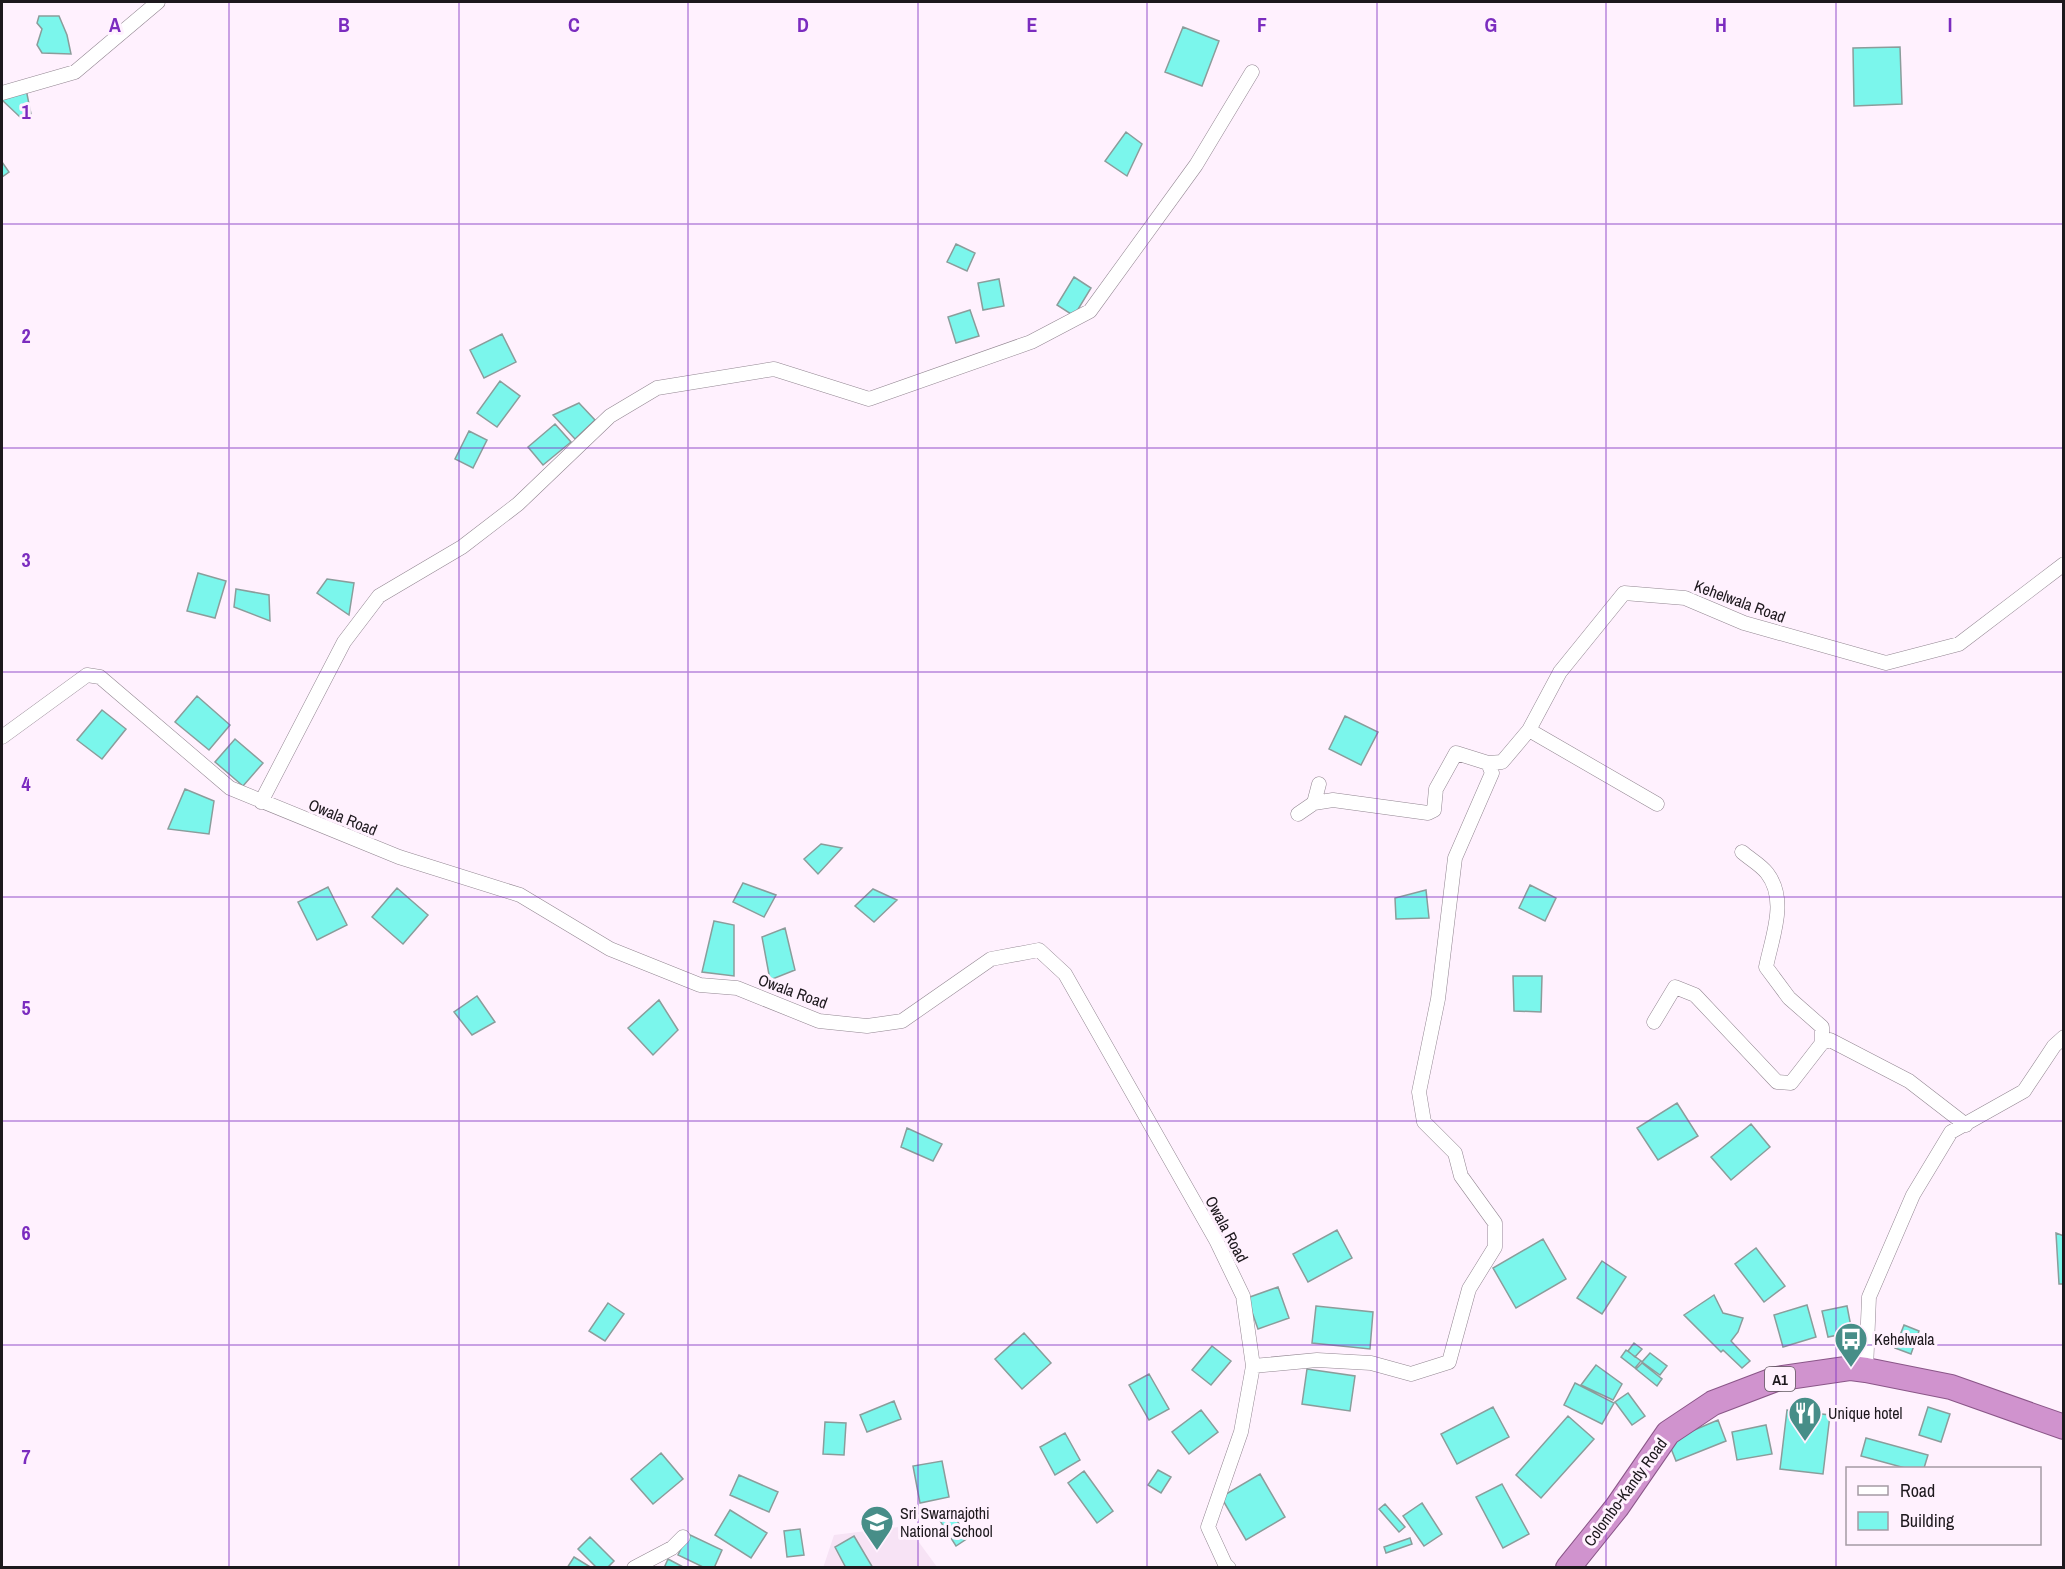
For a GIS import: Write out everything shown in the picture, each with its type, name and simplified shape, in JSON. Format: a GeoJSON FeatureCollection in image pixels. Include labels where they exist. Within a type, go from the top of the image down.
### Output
{"type":"FeatureCollection","features":[{"type":"Feature","properties":{"kind":"highway","name":"Colombo-Kandy Road"},"geometry":{"type":"LineString","coordinates":[[1568,1568],[1617,1507],[1668,1433],[1713,1403],[1776,1379],[1851,1368],[1866,1370],[1951,1387],[2064,1427]]}},
{"type":"Feature","properties":{"kind":"street"},"geometry":{"type":"LineString","coordinates":[[2,93],[75,72],[158,2]]}},
{"type":"Feature","properties":{"kind":"street"},"geometry":{"type":"LineString","coordinates":[[261,802],[344,642],[379,596],[462,547],[518,504],[610,416],[657,388],[774,369],[869,399],[1030,342],[1090,311],[1196,165],[1252,72]]}},
{"type":"Feature","properties":{"kind":"street","name":"Kehelwala Road"},"geometry":{"type":"LineString","coordinates":[[1488,763],[1502,762],[1529,730],[1560,672],[1624,593],[1685,598],[1744,623],[1886,663],[1959,644],[2064,564]]}},
{"type":"Feature","properties":{"kind":"street","name":"Owala Road"},"geometry":{"type":"LineString","coordinates":[[2,737],[87,675],[100,677],[230,788],[399,857],[520,895],[610,949],[700,985],[737,988],[819,1021],[867,1026],[902,1021],[992,959],[1039,950],[1065,974],[1216,1240],[1243,1296],[1253,1366],[1241,1432],[1208,1527],[1229,1568]]}},
{"type":"Feature","properties":{"kind":"street"},"geometry":{"type":"LineString","coordinates":[[1529,730],[1657,804]]}},
{"type":"Feature","properties":{"kind":"street"},"geometry":{"type":"LineString","coordinates":[[1253,1366],[1317,1360],[1371,1363],[1411,1374],[1449,1362],[1469,1289],[1495,1246],[1495,1223],[1461,1176],[1455,1153],[1424,1122],[1419,1092],[1438,999],[1455,858],[1492,773],[1488,763],[1456,753],[1436,789],[1434,810],[1428,813],[1333,800],[1314,803],[1298,814]]}},
{"type":"Feature","properties":{"kind":"street"},"geometry":{"type":"LineString","coordinates":[[1314,803],[1319,784]]}},
{"type":"Feature","properties":{"kind":"street"},"geometry":{"type":"LineString","coordinates":[[1742,852],[1766,872],[1777,890],[1778,907],[1766,967],[1789,999],[1822,1027],[1822,1043]]}},
{"type":"Feature","properties":{"kind":"street"},"geometry":{"type":"LineString","coordinates":[[1654,1022],[1675,987],[1695,995],[1777,1082],[1791,1083],[1822,1043],[1830,1040],[1910,1081],[1966,1125]]}},
{"type":"Feature","properties":{"kind":"street"},"geometry":{"type":"LineString","coordinates":[[1866,1370],[1869,1297],[1913,1195],[1951,1132],[2024,1091],[2055,1046],[2064,1037]]}},
{"type":"Feature","properties":{"kind":"street"},"geometry":{"type":"LineString","coordinates":[[634,1568],[672,1548],[683,1537]]}},
{"type":"Feature","properties":{"kind":"shaded area","name":"Sri Swarnajothi National School"},"geometry":{"type":"Polygon","coordinates":[[[907,1526],[937,1567],[823,1568],[834,1535],[907,1526]]]}},
{"type":"Feature","properties":{"kind":"building"},"geometry":{"type":"Polygon","coordinates":[[[39,16],[59,16],[67,35],[71,54],[42,53],[37,45],[42,29],[37,23],[39,16]]]}},
{"type":"Feature","properties":{"kind":"building"},"geometry":{"type":"Polygon","coordinates":[[[1183,27],[1219,41],[1202,86],[1165,72],[1183,27]]]}},
{"type":"Feature","properties":{"kind":"building"},"geometry":{"type":"Polygon","coordinates":[[[1900,47],[1902,104],[1854,106],[1853,48],[1900,47]]]}},
{"type":"Feature","properties":{"kind":"building"},"geometry":{"type":"Polygon","coordinates":[[[26,89],[31,114],[21,118],[2,100],[7,94],[26,89]]]}},
{"type":"Feature","properties":{"kind":"building"},"geometry":{"type":"Polygon","coordinates":[[[1126,132],[1142,144],[1127,176],[1105,161],[1126,132]]]}},
{"type":"Feature","properties":{"kind":"building"},"geometry":{"type":"Polygon","coordinates":[[[2,162],[9,172],[2,177],[2,162]]]}},
{"type":"Feature","properties":{"kind":"building"},"geometry":{"type":"Polygon","coordinates":[[[956,244],[975,253],[967,271],[947,262],[956,244]]]}},
{"type":"Feature","properties":{"kind":"building"},"geometry":{"type":"Polygon","coordinates":[[[1074,277],[1091,288],[1074,316],[1057,305],[1074,277]]]}},
{"type":"Feature","properties":{"kind":"building"},"geometry":{"type":"Polygon","coordinates":[[[999,279],[1004,306],[983,310],[978,283],[999,279]]]}},
{"type":"Feature","properties":{"kind":"building"},"geometry":{"type":"Polygon","coordinates":[[[970,310],[979,336],[956,343],[948,317],[970,310]]]}},
{"type":"Feature","properties":{"kind":"building"},"geometry":{"type":"Polygon","coordinates":[[[502,334],[516,362],[484,378],[470,350],[502,334]]]}},
{"type":"Feature","properties":{"kind":"building"},"geometry":{"type":"Polygon","coordinates":[[[500,381],[520,396],[497,427],[477,413],[500,381]]]}},
{"type":"Feature","properties":{"kind":"building"},"geometry":{"type":"Polygon","coordinates":[[[579,403],[595,420],[575,439],[553,415],[579,403]]]}},
{"type":"Feature","properties":{"kind":"building"},"geometry":{"type":"Polygon","coordinates":[[[555,424],[571,442],[543,465],[528,447],[555,424]]]}},
{"type":"Feature","properties":{"kind":"building"},"geometry":{"type":"Polygon","coordinates":[[[469,431],[487,440],[473,468],[455,459],[469,431]]]}},
{"type":"Feature","properties":{"kind":"building"},"geometry":{"type":"Polygon","coordinates":[[[198,573],[226,581],[215,618],[187,611],[198,573]]]}},
{"type":"Feature","properties":{"kind":"building"},"geometry":{"type":"Polygon","coordinates":[[[327,579],[354,583],[349,615],[317,593],[327,579]]]}},
{"type":"Feature","properties":{"kind":"building"},"geometry":{"type":"Polygon","coordinates":[[[236,589],[269,595],[270,621],[234,607],[236,589]]]}},
{"type":"Feature","properties":{"kind":"building"},"geometry":{"type":"Polygon","coordinates":[[[197,696],[230,725],[209,750],[175,722],[197,696]]]}},
{"type":"Feature","properties":{"kind":"building"},"geometry":{"type":"Polygon","coordinates":[[[102,710],[126,729],[102,759],[77,740],[102,710]]]}},
{"type":"Feature","properties":{"kind":"building"},"geometry":{"type":"Polygon","coordinates":[[[1345,716],[1378,732],[1361,765],[1329,749],[1345,716]]]}},
{"type":"Feature","properties":{"kind":"building"},"geometry":{"type":"Polygon","coordinates":[[[235,739],[263,763],[243,786],[215,762],[235,739]]]}},
{"type":"Feature","properties":{"kind":"building"},"geometry":{"type":"Polygon","coordinates":[[[185,789],[214,801],[209,834],[168,829],[185,789]]]}},
{"type":"Feature","properties":{"kind":"building"},"geometry":{"type":"Polygon","coordinates":[[[821,844],[842,848],[818,874],[804,859],[821,844]]]}},
{"type":"Feature","properties":{"kind":"building"},"geometry":{"type":"Polygon","coordinates":[[[743,883],[776,895],[764,917],[733,902],[743,883]]]}},
{"type":"Feature","properties":{"kind":"building"},"geometry":{"type":"Polygon","coordinates":[[[1530,885],[1556,898],[1545,921],[1519,908],[1530,885]]]}},
{"type":"Feature","properties":{"kind":"building"},"geometry":{"type":"Polygon","coordinates":[[[328,887],[347,925],[317,940],[298,902],[328,887]]]}},
{"type":"Feature","properties":{"kind":"building"},"geometry":{"type":"Polygon","coordinates":[[[397,888],[428,915],[403,944],[372,917],[397,888]]]}},
{"type":"Feature","properties":{"kind":"building"},"geometry":{"type":"Polygon","coordinates":[[[873,889],[897,900],[874,922],[855,906],[873,889]]]}},
{"type":"Feature","properties":{"kind":"building"},"geometry":{"type":"Polygon","coordinates":[[[1426,890],[1429,918],[1396,919],[1395,898],[1426,890]]]}},
{"type":"Feature","properties":{"kind":"building"},"geometry":{"type":"Polygon","coordinates":[[[714,921],[734,925],[734,976],[702,972],[714,921]]]}},
{"type":"Feature","properties":{"kind":"building"},"geometry":{"type":"Polygon","coordinates":[[[785,928],[795,970],[770,980],[762,937],[785,928]]]}},
{"type":"Feature","properties":{"kind":"building"},"geometry":{"type":"Polygon","coordinates":[[[1513,976],[1542,976],[1541,1012],[1514,1011],[1513,976]]]}},
{"type":"Feature","properties":{"kind":"building"},"geometry":{"type":"Polygon","coordinates":[[[477,996],[495,1022],[472,1035],[454,1012],[477,996]]]}},
{"type":"Feature","properties":{"kind":"building"},"geometry":{"type":"Polygon","coordinates":[[[659,1000],[678,1030],[653,1055],[628,1028],[659,1000]]]}},
{"type":"Feature","properties":{"kind":"building"},"geometry":{"type":"Polygon","coordinates":[[[1677,1103],[1698,1136],[1658,1160],[1637,1128],[1677,1103]]]}},
{"type":"Feature","properties":{"kind":"building"},"geometry":{"type":"Polygon","coordinates":[[[1751,1124],[1770,1147],[1731,1180],[1711,1157],[1751,1124]]]}},
{"type":"Feature","properties":{"kind":"building"},"geometry":{"type":"Polygon","coordinates":[[[907,1128],[942,1144],[933,1161],[901,1147],[907,1128]]]}},
{"type":"Feature","properties":{"kind":"building"},"geometry":{"type":"Polygon","coordinates":[[[1337,1230],[1352,1258],[1308,1282],[1293,1254],[1337,1230]]]}},
{"type":"Feature","properties":{"kind":"building"},"geometry":{"type":"Polygon","coordinates":[[[2056,1233],[2064,1236],[2064,1284],[2059,1284],[2056,1233]]]}},
{"type":"Feature","properties":{"kind":"building"},"geometry":{"type":"Polygon","coordinates":[[[1543,1239],[1566,1279],[1516,1308],[1493,1268],[1543,1239]]]}},
{"type":"Feature","properties":{"kind":"building"},"geometry":{"type":"Polygon","coordinates":[[[1756,1248],[1785,1286],[1764,1302],[1735,1264],[1756,1248]]]}},
{"type":"Feature","properties":{"kind":"building"},"geometry":{"type":"Polygon","coordinates":[[[1602,1261],[1626,1277],[1602,1314],[1577,1298],[1602,1261]]]}},
{"type":"Feature","properties":{"kind":"building"},"geometry":{"type":"Polygon","coordinates":[[[1278,1287],[1289,1318],[1258,1329],[1247,1298],[1278,1287]]]}},
{"type":"Feature","properties":{"kind":"building"},"geometry":{"type":"Polygon","coordinates":[[[1714,1295],[1723,1313],[1743,1318],[1738,1332],[1731,1341],[1750,1361],[1742,1368],[1723,1350],[1721,1352],[1684,1315],[1714,1295]]]}},
{"type":"Feature","properties":{"kind":"building"},"geometry":{"type":"Polygon","coordinates":[[[608,1303],[624,1314],[605,1341],[589,1331],[608,1303]]]}},
{"type":"Feature","properties":{"kind":"building"},"geometry":{"type":"Polygon","coordinates":[[[1807,1305],[1816,1337],[1783,1347],[1774,1315],[1807,1305]]]}},
{"type":"Feature","properties":{"kind":"building"},"geometry":{"type":"Polygon","coordinates":[[[1316,1306],[1373,1312],[1370,1349],[1312,1343],[1316,1306]]]}},
{"type":"Feature","properties":{"kind":"building"},"geometry":{"type":"Polygon","coordinates":[[[1847,1306],[1852,1332],[1828,1337],[1822,1311],[1847,1306]]]}},
{"type":"Feature","properties":{"kind":"building"},"geometry":{"type":"Polygon","coordinates":[[[1904,1325],[1919,1331],[1911,1354],[1895,1348],[1904,1325]]]}},
{"type":"Feature","properties":{"kind":"building"},"geometry":{"type":"Polygon","coordinates":[[[1024,1333],[1051,1363],[1022,1389],[995,1359],[1024,1333]]]}},
{"type":"Feature","properties":{"kind":"building"},"geometry":{"type":"Polygon","coordinates":[[[1634,1343],[1642,1349],[1635,1357],[1628,1351],[1634,1343]]]}},
{"type":"Feature","properties":{"kind":"building"},"geometry":{"type":"Polygon","coordinates":[[[1212,1346],[1231,1361],[1211,1385],[1192,1370],[1212,1346]]]}},
{"type":"Feature","properties":{"kind":"building"},"geometry":{"type":"Polygon","coordinates":[[[1626,1350],[1641,1361],[1635,1368],[1621,1357],[1626,1350]]]}},
{"type":"Feature","properties":{"kind":"building"},"geometry":{"type":"Polygon","coordinates":[[[1650,1353],[1667,1366],[1660,1375],[1642,1362],[1650,1353]]]}},
{"type":"Feature","properties":{"kind":"building"},"geometry":{"type":"Polygon","coordinates":[[[1642,1363],[1662,1379],[1657,1386],[1636,1369],[1642,1363]]]}},
{"type":"Feature","properties":{"kind":"building"},"geometry":{"type":"Polygon","coordinates":[[[1596,1365],[1622,1384],[1613,1400],[1581,1385],[1596,1365]]]}},
{"type":"Feature","properties":{"kind":"building"},"geometry":{"type":"Polygon","coordinates":[[[1307,1369],[1355,1376],[1350,1411],[1302,1404],[1307,1369]]]}},
{"type":"Feature","properties":{"kind":"building"},"geometry":{"type":"Polygon","coordinates":[[[1149,1374],[1169,1409],[1149,1420],[1129,1385],[1149,1374]]]}},
{"type":"Feature","properties":{"kind":"building"},"geometry":{"type":"Polygon","coordinates":[[[1575,1383],[1614,1403],[1602,1424],[1564,1405],[1575,1383]]]}},
{"type":"Feature","properties":{"kind":"building"},"geometry":{"type":"Polygon","coordinates":[[[1628,1393],[1645,1416],[1632,1425],[1615,1402],[1628,1393]]]}},
{"type":"Feature","properties":{"kind":"building"},"geometry":{"type":"Polygon","coordinates":[[[894,1401],[901,1419],[867,1432],[860,1415],[894,1401]]]}},
{"type":"Feature","properties":{"kind":"building"},"geometry":{"type":"Polygon","coordinates":[[[1493,1407],[1509,1437],[1457,1464],[1441,1434],[1493,1407]]]}},
{"type":"Feature","properties":{"kind":"building"},"geometry":{"type":"Polygon","coordinates":[[[1928,1407],[1950,1414],[1941,1442],[1919,1435],[1928,1407]]]}},
{"type":"Feature","properties":{"kind":"building"},"geometry":{"type":"Polygon","coordinates":[[[1201,1410],[1218,1432],[1189,1454],[1172,1432],[1201,1410]]]}},
{"type":"Feature","properties":{"kind":"building","name":"Unique hotel"},"geometry":{"type":"Polygon","coordinates":[[[1787,1410],[1830,1415],[1823,1474],[1780,1469],[1787,1410]]]}},
{"type":"Feature","properties":{"kind":"building"},"geometry":{"type":"Polygon","coordinates":[[[1568,1416],[1594,1439],[1541,1498],[1516,1475],[1568,1416]]]}},
{"type":"Feature","properties":{"kind":"building"},"geometry":{"type":"Polygon","coordinates":[[[1718,1420],[1726,1441],[1676,1461],[1668,1441],[1718,1420]]]}},
{"type":"Feature","properties":{"kind":"building"},"geometry":{"type":"Polygon","coordinates":[[[825,1422],[846,1423],[844,1455],[823,1454],[825,1422]]]}},
{"type":"Feature","properties":{"kind":"building"},"geometry":{"type":"Polygon","coordinates":[[[1766,1425],[1772,1454],[1737,1460],[1732,1432],[1766,1425]]]}},
{"type":"Feature","properties":{"kind":"building"},"geometry":{"type":"Polygon","coordinates":[[[1065,1433],[1080,1460],[1055,1475],[1040,1447],[1065,1433]]]}},
{"type":"Feature","properties":{"kind":"building"},"geometry":{"type":"Polygon","coordinates":[[[1866,1438],[1928,1455],[1924,1467],[1901,1467],[1861,1456],[1866,1438]]]}},
{"type":"Feature","properties":{"kind":"building"},"geometry":{"type":"Polygon","coordinates":[[[661,1453],[683,1479],[653,1504],[631,1479],[661,1453]]]}},
{"type":"Feature","properties":{"kind":"building"},"geometry":{"type":"Polygon","coordinates":[[[942,1461],[949,1497],[920,1503],[913,1466],[942,1461]]]}},
{"type":"Feature","properties":{"kind":"building"},"geometry":{"type":"Polygon","coordinates":[[[1158,1470],[1171,1477],[1161,1493],[1148,1485],[1158,1470]]]}},
{"type":"Feature","properties":{"kind":"building"},"geometry":{"type":"Polygon","coordinates":[[[1084,1471],[1113,1511],[1097,1523],[1068,1483],[1084,1471]]]}},
{"type":"Feature","properties":{"kind":"building"},"geometry":{"type":"Polygon","coordinates":[[[1260,1474],[1285,1517],[1246,1540],[1221,1497],[1260,1474]]]}},
{"type":"Feature","properties":{"kind":"building"},"geometry":{"type":"Polygon","coordinates":[[[739,1475],[778,1492],[769,1512],[730,1495],[739,1475]]]}},
{"type":"Feature","properties":{"kind":"building"},"geometry":{"type":"Polygon","coordinates":[[[1502,1484],[1529,1534],[1503,1548],[1476,1497],[1502,1484]]]}},
{"type":"Feature","properties":{"kind":"building"},"geometry":{"type":"Polygon","coordinates":[[[1422,1503],[1442,1534],[1424,1546],[1403,1516],[1422,1503]]]}},
{"type":"Feature","properties":{"kind":"building"},"geometry":{"type":"Polygon","coordinates":[[[1385,1504],[1405,1527],[1399,1532],[1379,1509],[1385,1504]]]}},
{"type":"Feature","properties":{"kind":"building"},"geometry":{"type":"Polygon","coordinates":[[[949,1508],[968,1538],[956,1546],[937,1516],[949,1508]]]}},
{"type":"Feature","properties":{"kind":"building"},"geometry":{"type":"Polygon","coordinates":[[[730,1510],[767,1533],[751,1558],[715,1535],[730,1510]]]}},
{"type":"Feature","properties":{"kind":"building"},"geometry":{"type":"Polygon","coordinates":[[[800,1529],[804,1555],[787,1557],[784,1531],[800,1529]]]}},
{"type":"Feature","properties":{"kind":"building"},"geometry":{"type":"Polygon","coordinates":[[[688,1534],[722,1550],[714,1568],[705,1568],[678,1555],[688,1534]]]}},
{"type":"Feature","properties":{"kind":"building"},"geometry":{"type":"Polygon","coordinates":[[[854,1536],[873,1568],[846,1568],[835,1547],[854,1536]]]}},
{"type":"Feature","properties":{"kind":"building"},"geometry":{"type":"Polygon","coordinates":[[[590,1537],[614,1561],[607,1568],[597,1568],[578,1549],[590,1537]]]}},
{"type":"Feature","properties":{"kind":"building"},"geometry":{"type":"Polygon","coordinates":[[[1410,1538],[1412,1544],[1386,1553],[1384,1547],[1410,1538]]]}},
{"type":"Feature","properties":{"kind":"building"},"geometry":{"type":"Polygon","coordinates":[[[574,1557],[592,1568],[567,1568],[574,1557]]]}},
{"type":"Feature","properties":{"kind":"building"},"geometry":{"type":"Polygon","coordinates":[[[668,1559],[685,1568],[664,1568],[668,1559]]]}},
{"type":"Feature","properties":{"kind":"place","name":"Kehelwala"},"geometry":{"type":"Point","coordinates":[1851,1368]}},
{"type":"Feature","properties":{"kind":"place","name":"Unique hotel"},"geometry":{"type":"Point","coordinates":[1805,1442]}},
{"type":"Feature","properties":{"kind":"place","name":"Sri Swarnajothi National School"},"geometry":{"type":"Point","coordinates":[877,1551]}}]}
